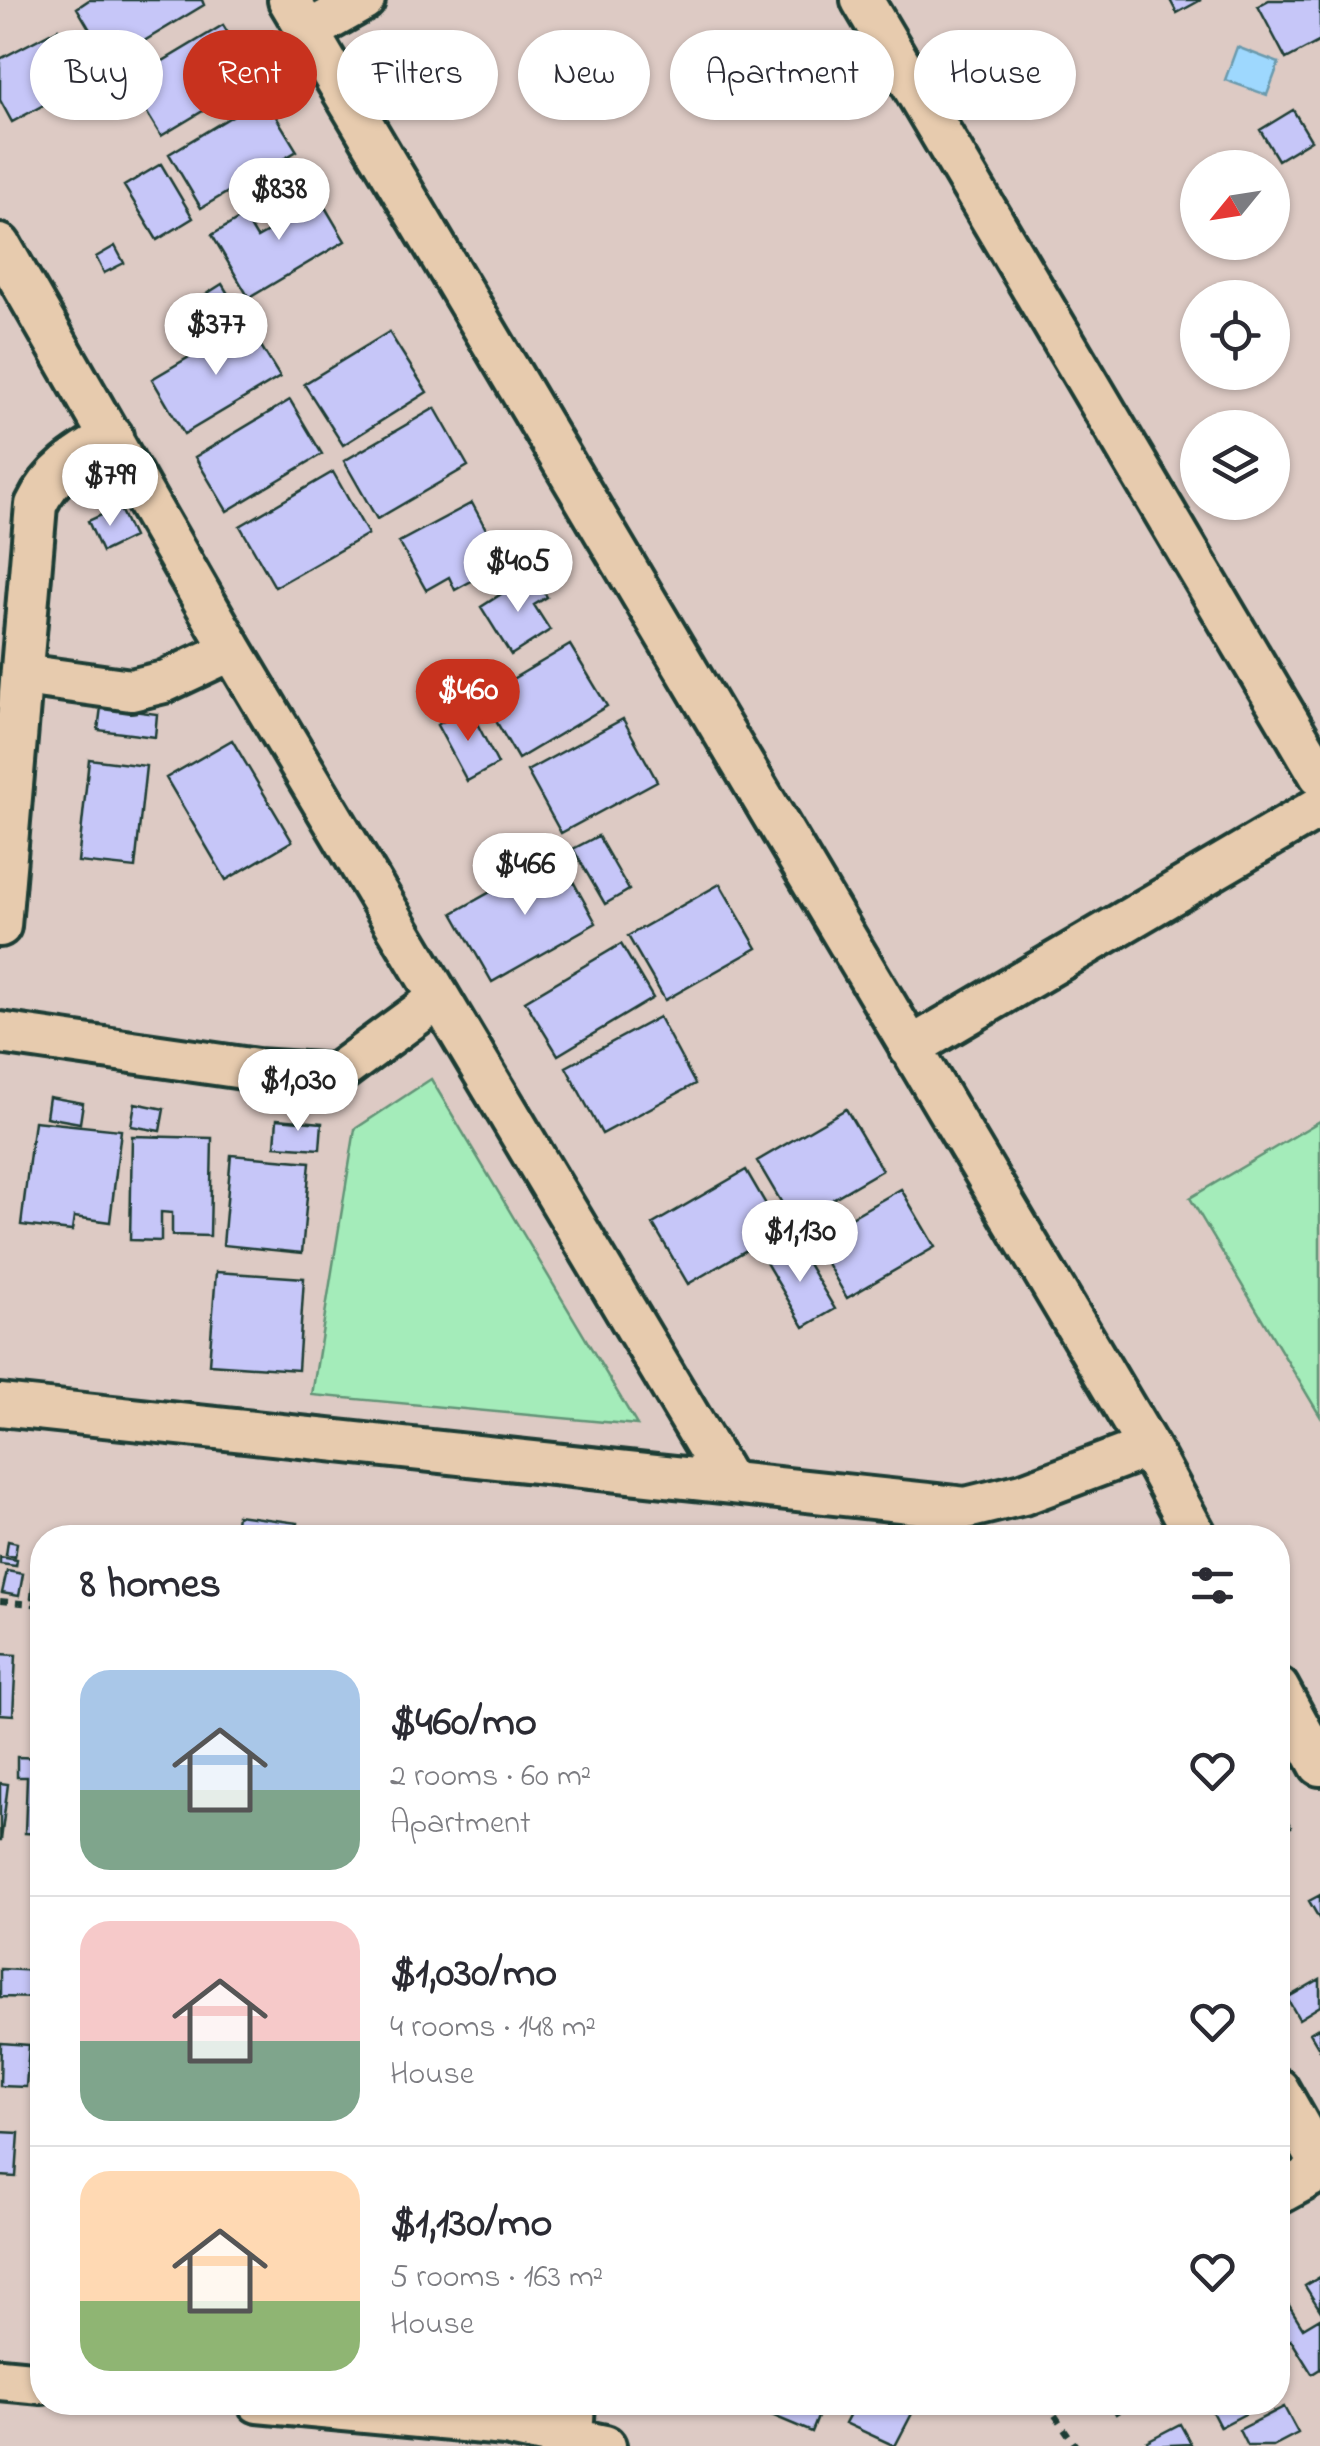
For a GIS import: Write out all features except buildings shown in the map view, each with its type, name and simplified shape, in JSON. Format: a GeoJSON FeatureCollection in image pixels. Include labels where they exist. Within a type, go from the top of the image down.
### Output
{"type":"FeatureCollection","features":[{"type":"Feature","properties":{"kind":"street"},"geometry":{"type":"LineString","coordinates":[[364,0],[298,16],[1148,1446],[1189,1525]]}},
{"type":"Feature","properties":{"kind":"street"},"geometry":{"type":"LineString","coordinates":[[862,0],[1320,775]]}},
{"type":"Feature","properties":{"kind":"street"},"geometry":{"type":"LineString","coordinates":[[0,245],[232,650],[727,1480]]}},
{"type":"Feature","properties":{"kind":"street"},"geometry":{"type":"LineString","coordinates":[[0,926],[36,506],[46,485],[68,462],[112,436]]}},
{"type":"Feature","properties":{"kind":"street"},"geometry":{"type":"LineString","coordinates":[[22,675],[131,690],[164,682],[232,650]]}},
{"type":"Feature","properties":{"kind":"street"},"geometry":{"type":"LineString","coordinates":[[910,1048],[1320,808]]}},
{"type":"Feature","properties":{"kind":"street"},"geometry":{"type":"LineString","coordinates":[[0,1033],[274,1072],[335,1075],[438,999]]}},
{"type":"Feature","properties":{"kind":"street"},"geometry":{"type":"LineString","coordinates":[[0,1405],[966,1508],[1024,1494],[1148,1446]]}},
{"type":"Feature","properties":{"kind":"street"},"geometry":{"type":"LineString","coordinates":[[1290,1710],[1320,1765]]}},
{"type":"Feature","properties":{"kind":"street"},"geometry":{"type":"LineString","coordinates":[[1290,2111],[1320,2167],[1290,2186]]}},
{"type":"Feature","properties":{"kind":"street"},"geometry":{"type":"LineString","coordinates":[[0,2379],[30,2382]]}},
{"type":"Feature","properties":{"kind":"street"},"geometry":{"type":"LineString","coordinates":[[397,2415],[583,2429]]}},
{"type":"Feature","properties":{"kind":"path"},"geometry":{"type":"LineString","coordinates":[[0,1601],[30,1604]]}},
{"type":"Feature","properties":{"kind":"path"},"geometry":{"type":"LineString","coordinates":[[1055,2415],[1076,2446]]}},
{"type":"Feature","properties":{"kind":"green space"},"geometry":{"type":"Polygon","coordinates":[[[431,1079],[637,1425],[312,1395],[355,1129],[431,1079]]]}},
{"type":"Feature","properties":{"kind":"green space"},"geometry":{"type":"Polygon","coordinates":[[[1320,1121],[1320,1416],[1190,1198],[1320,1121]]]}},
{"type":"Feature","properties":{"kind":"water"},"geometry":{"type":"Polygon","coordinates":[[[1237,47],[1279,63],[1267,95],[1225,80],[1237,47]]]}}]}
